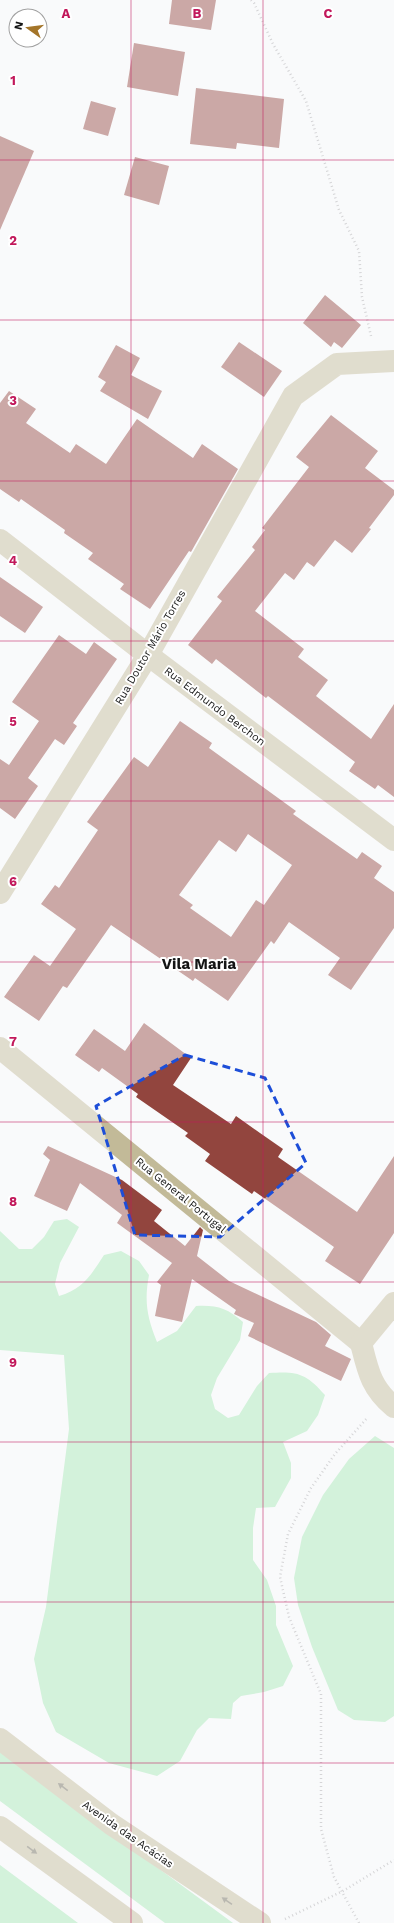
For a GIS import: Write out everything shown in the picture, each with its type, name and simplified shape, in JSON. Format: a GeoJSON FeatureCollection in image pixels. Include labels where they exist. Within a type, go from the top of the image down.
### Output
{"type":"FeatureCollection","features":[{"type":"Feature","properties":{"kind":"street","name":"Rua Doutor Mário Torres"},"geometry":{"type":"LineString","coordinates":[[0,893],[148,655],[293,396],[338,364],[384,362]]}},
{"type":"Feature","properties":{"kind":"street","name":"Rua Edmundo Berchon"},"geometry":{"type":"LineString","coordinates":[[0,540],[148,655],[394,840]]}},
{"type":"Feature","properties":{"kind":"street","name":"Rua General Portugal"},"geometry":{"type":"LineString","coordinates":[[0,1048],[361,1343]]}},
{"type":"Feature","properties":{"kind":"street"},"geometry":{"type":"LineString","coordinates":[[394,1303],[361,1343],[369,1375],[382,1397],[394,1408]]}},
{"type":"Feature","properties":{"kind":"street","name":"Avenida das Acácias"},"geometry":{"type":"LineString","coordinates":[[0,1739],[111,1824],[260,1923]]}},
{"type":"Feature","properties":{"kind":"street"},"geometry":{"type":"LineString","coordinates":[[0,1827],[132,1923]]}},
{"type":"Feature","properties":{"kind":"path"},"geometry":{"type":"LineString","coordinates":[[251,0],[254,3],[273,44],[306,101],[339,210],[359,251],[362,297],[370,333],[384,362]]}},
{"type":"Feature","properties":{"kind":"path"},"geometry":{"type":"LineString","coordinates":[[359,1923],[343,1891],[334,1877],[320,1829],[321,1694],[289,1617],[280,1577],[288,1534],[310,1488],[335,1454],[368,1417]]}},
{"type":"Feature","properties":{"kind":"path"},"geometry":{"type":"LineString","coordinates":[[284,1920],[343,1891],[394,1860]]}},
{"type":"Feature","properties":{"kind":"highlighted area"},"geometry":{"type":"Polygon","coordinates":[[[185,1055],[265,1078],[306,1163],[220,1237],[135,1235],[96,1106],[185,1055]]]}},
{"type":"Feature","properties":{"kind":"green space"},"geometry":{"type":"Polygon","coordinates":[[[67,1219],[79,1227],[60,1263],[55,1284],[59,1296],[74,1289],[86,1280],[104,1255],[121,1251],[139,1261],[149,1275],[147,1284],[147,1309],[157,1342],[177,1331],[196,1306],[221,1308],[232,1313],[243,1322],[240,1340],[217,1378],[211,1395],[215,1409],[228,1418],[239,1415],[257,1386],[269,1373],[287,1372],[300,1375],[312,1382],[325,1395],[318,1415],[307,1431],[283,1442],[291,1463],[291,1478],[275,1507],[256,1508],[253,1528],[253,1560],[267,1580],[276,1606],[276,1625],[293,1666],[283,1686],[264,1692],[241,1696],[233,1703],[231,1719],[209,1718],[197,1730],[180,1761],[157,1776],[109,1763],[56,1732],[43,1703],[34,1659],[46,1607],[69,1429],[64,1355],[0,1350],[0,1231],[19,1249],[32,1249],[44,1237],[54,1221],[67,1219]]]}},
{"type":"Feature","properties":{"kind":"green space"},"geometry":{"type":"Polygon","coordinates":[[[375,1436],[394,1448],[394,1716],[385,1722],[354,1720],[338,1710],[312,1647],[298,1605],[294,1578],[302,1537],[323,1495],[349,1459],[375,1436]]]}},
{"type":"Feature","properties":{"kind":"green space"},"geometry":{"type":"Polygon","coordinates":[[[0,1752],[233,1923],[165,1923],[0,1801],[0,1752]]]}},
{"type":"Feature","properties":{"kind":"green space"},"geometry":{"type":"Polygon","coordinates":[[[0,1865],[78,1923],[0,1923],[0,1865]]]}},
{"type":"Feature","properties":{"kind":"building"},"geometry":{"type":"Polygon","coordinates":[[[172,0],[216,0],[211,30],[169,24],[172,0]]]}},
{"type":"Feature","properties":{"kind":"building"},"geometry":{"type":"Polygon","coordinates":[[[134,43],[185,52],[178,96],[127,87],[134,43]]]}},
{"type":"Feature","properties":{"kind":"building"},"geometry":{"type":"Polygon","coordinates":[[[196,88],[284,99],[279,148],[237,143],[236,149],[190,144],[196,88]]]}},
{"type":"Feature","properties":{"kind":"building"},"geometry":{"type":"Polygon","coordinates":[[[91,101],[116,108],[108,136],[83,129],[91,101]]]}},
{"type":"Feature","properties":{"kind":"building"},"geometry":{"type":"Polygon","coordinates":[[[0,136],[34,151],[0,230],[0,136]]]}},
{"type":"Feature","properties":{"kind":"building"},"geometry":{"type":"Polygon","coordinates":[[[135,157],[169,166],[159,205],[124,195],[135,157]]]}},
{"type":"Feature","properties":{"kind":"building"},"geometry":{"type":"Polygon","coordinates":[[[325,295],[361,325],[342,348],[334,342],[331,347],[303,323],[325,295]]]}},
{"type":"Feature","properties":{"kind":"building"},"geometry":{"type":"Polygon","coordinates":[[[239,342],[282,371],[264,397],[221,367],[239,342]]]}},
{"type":"Feature","properties":{"kind":"building"},"geometry":{"type":"Polygon","coordinates":[[[116,345],[140,358],[131,375],[162,391],[148,419],[100,391],[106,382],[98,377],[116,345]]]}},
{"type":"Feature","properties":{"kind":"building"},"geometry":{"type":"Polygon","coordinates":[[[9,391],[36,409],[26,423],[70,453],[76,444],[106,464],[137,419],[193,458],[202,444],[238,469],[191,552],[189,551],[150,609],[120,589],[124,584],[88,559],[93,553],[64,533],[65,530],[21,499],[19,502],[0,489],[0,403],[9,391]]]}},
{"type":"Feature","properties":{"kind":"building"},"geometry":{"type":"Polygon","coordinates":[[[331,415],[378,451],[365,468],[394,490],[394,495],[369,528],[371,529],[352,553],[335,540],[314,567],[307,562],[294,580],[285,573],[255,611],[304,649],[298,657],[328,680],[316,696],[371,739],[394,704],[394,797],[378,785],[375,789],[349,771],[355,762],[268,696],[266,698],[216,659],[212,664],[188,645],[222,601],[217,597],[255,550],[252,547],[265,530],[262,528],[309,467],[296,457],[331,415]]]}},
{"type":"Feature","properties":{"kind":"building"},"geometry":{"type":"Polygon","coordinates":[[[0,577],[43,607],[25,633],[0,616],[0,577]]]}},
{"type":"Feature","properties":{"kind":"building"},"geometry":{"type":"Polygon","coordinates":[[[59,635],[86,654],[94,642],[117,659],[73,723],[77,726],[64,745],[55,739],[28,778],[38,786],[15,819],[0,808],[0,759],[9,765],[39,721],[12,702],[59,635]]]}},
{"type":"Feature","properties":{"kind":"building"},"geometry":{"type":"Polygon","coordinates":[[[180,721],[212,743],[209,748],[296,811],[293,814],[357,859],[362,852],[382,866],[374,878],[394,892],[394,928],[351,990],[328,975],[340,958],[289,922],[274,944],[271,941],[228,1001],[195,978],[193,981],[111,925],[67,988],[63,986],[39,1021],[4,997],[34,955],[50,966],[76,929],[41,904],[55,885],[59,888],[98,830],[87,822],[134,757],[148,767],[180,721]],[[248,834],[236,852],[219,840],[179,895],[193,905],[190,908],[231,937],[256,900],[264,905],[292,865],[248,834]]]}},
{"type":"Feature","properties":{"kind":"building"},"geometry":{"type":"Polygon","coordinates":[[[144,1023],[191,1058],[173,1085],[231,1124],[236,1116],[283,1149],[278,1157],[357,1212],[394,1156],[394,1233],[360,1284],[325,1261],[334,1247],[254,1191],[252,1194],[205,1161],[210,1154],[185,1136],[188,1133],[136,1097],[138,1094],[102,1068],[99,1072],[75,1055],[94,1029],[125,1051],[144,1023]]]}},
{"type":"Feature","properties":{"kind":"building"},"geometry":{"type":"Polygon","coordinates":[[[48,1146],[122,1180],[162,1210],[154,1221],[185,1246],[200,1227],[203,1230],[197,1256],[229,1281],[316,1322],[331,1335],[325,1346],[351,1359],[341,1381],[248,1336],[254,1323],[234,1314],[236,1310],[192,1279],[182,1322],[155,1316],[161,1285],[157,1282],[172,1263],[117,1223],[122,1215],[80,1183],[67,1211],[34,1196],[50,1160],[43,1154],[48,1146]]]}},
{"type":"Feature","properties":{"kind":"district","name":"Vila Maria"},"geometry":{"type":"Point","coordinates":[199,964]}}]}
